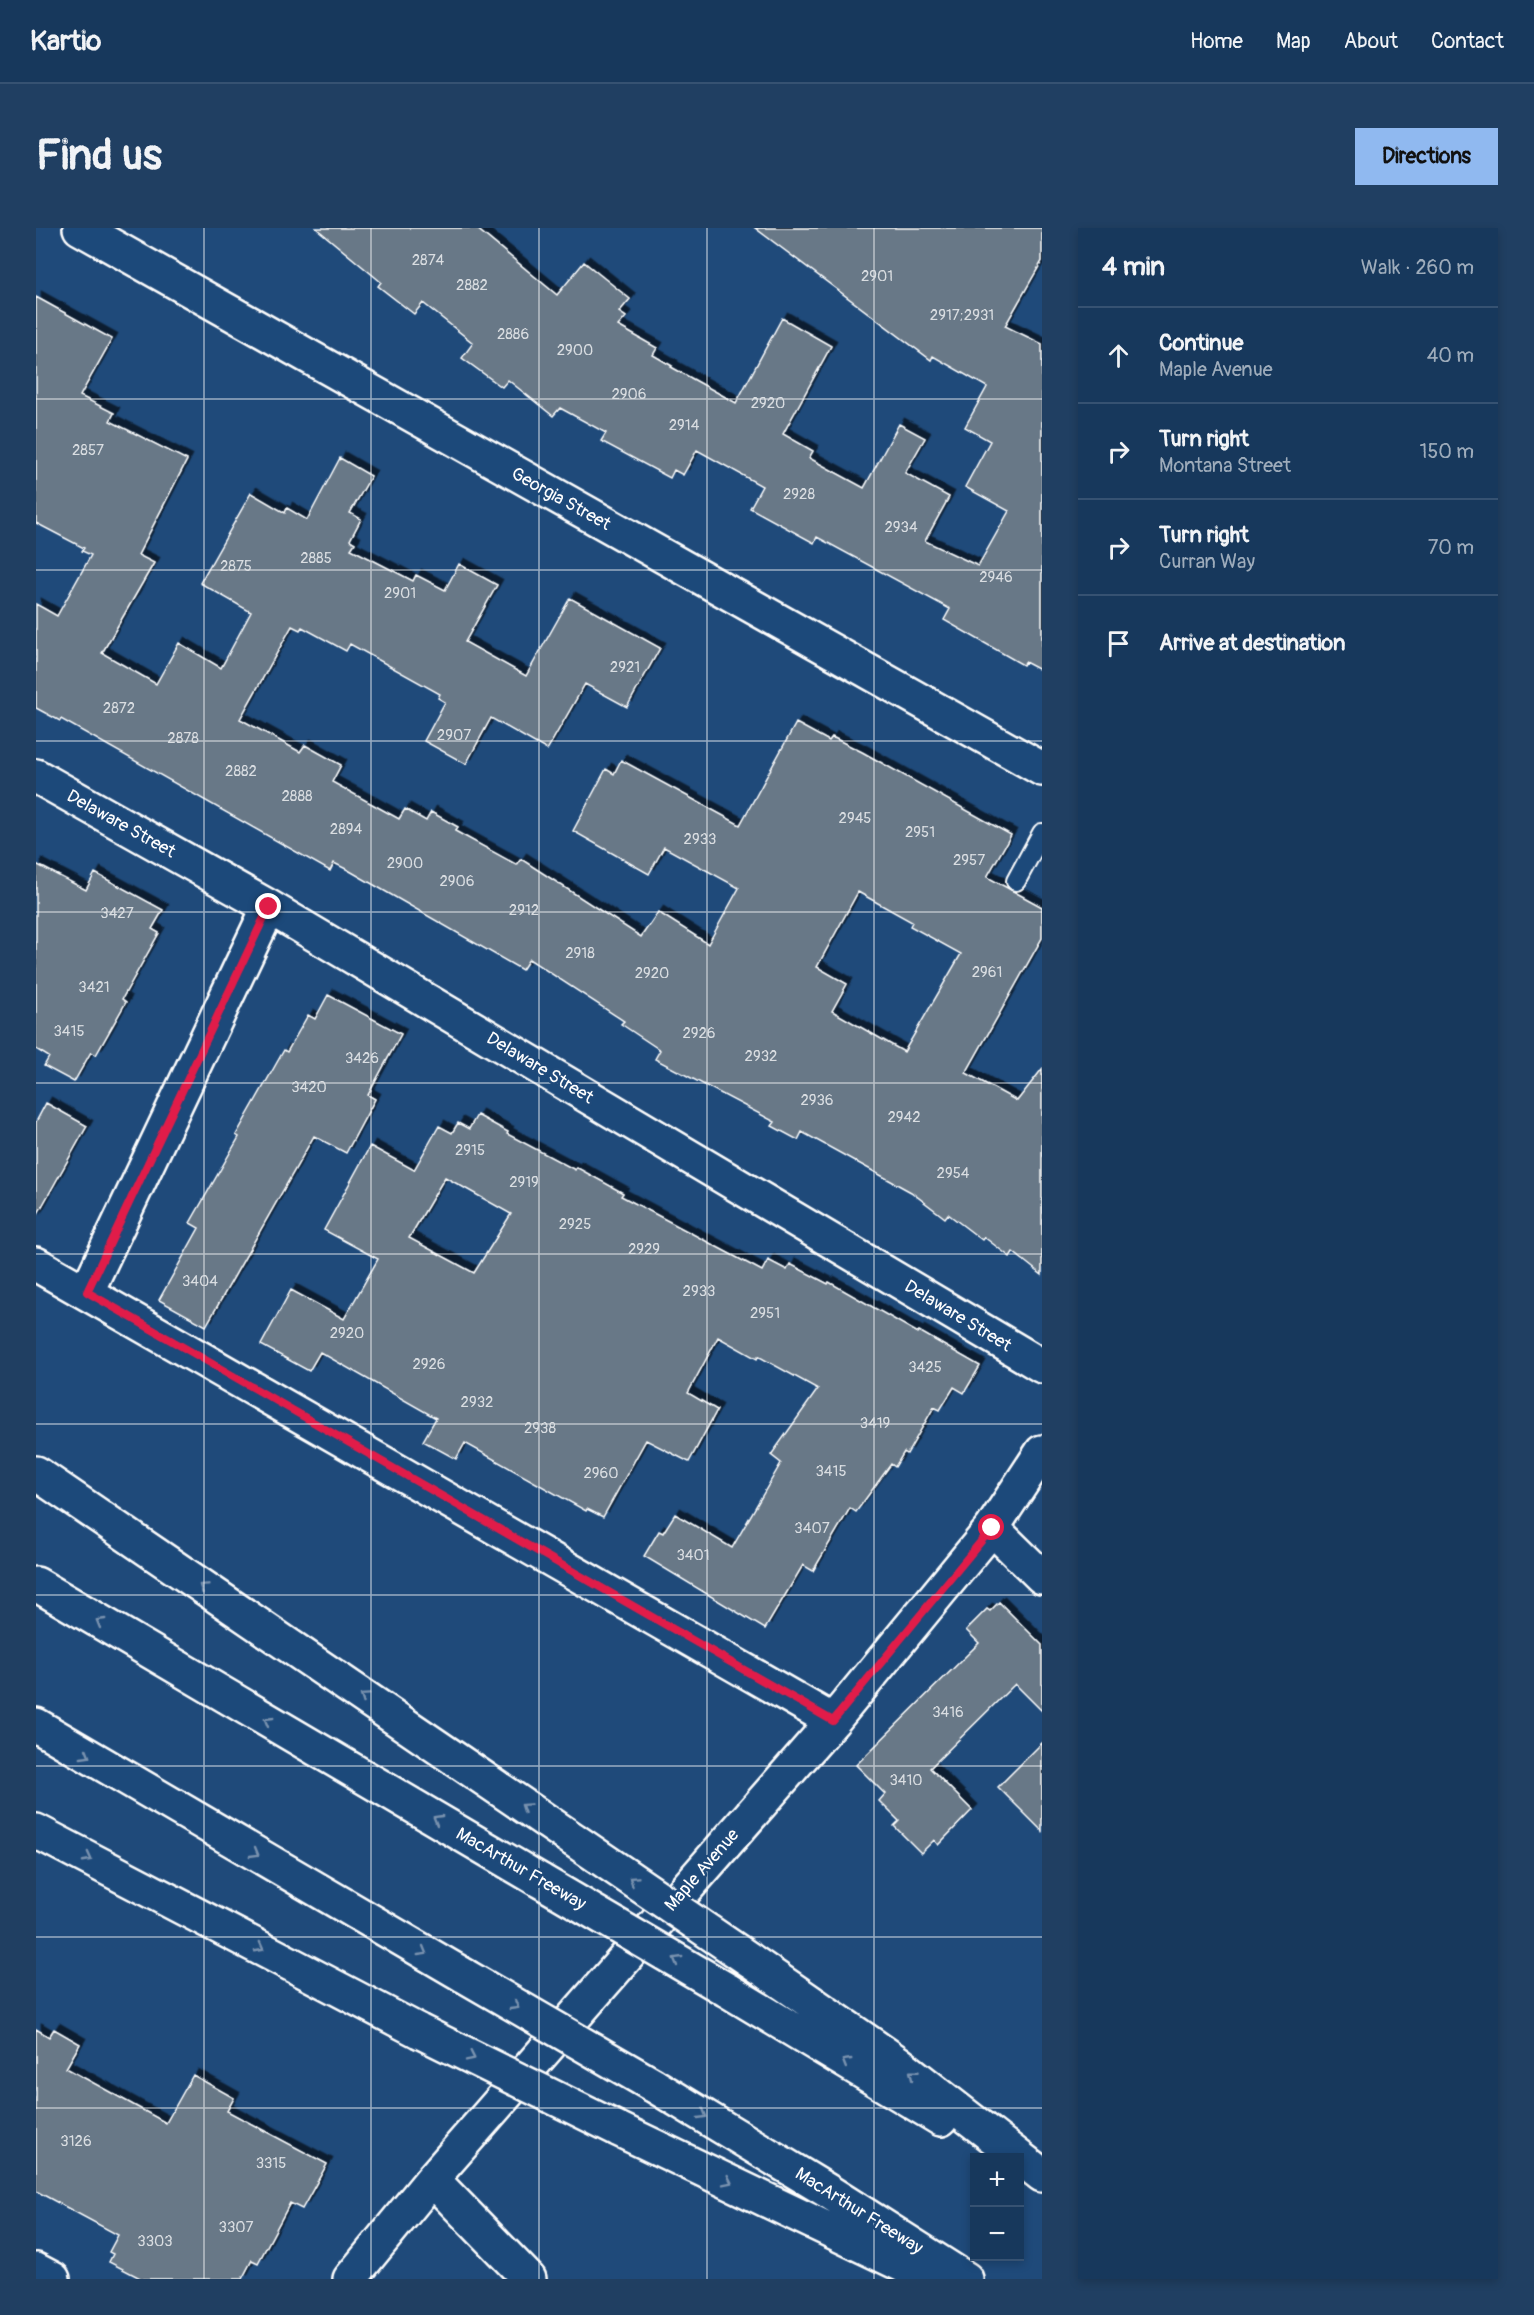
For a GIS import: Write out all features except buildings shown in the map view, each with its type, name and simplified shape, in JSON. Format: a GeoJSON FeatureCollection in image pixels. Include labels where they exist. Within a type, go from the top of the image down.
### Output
{"type":"FeatureCollection","features":[{"type":"Feature","properties":{"kind":"main road","name":"Georgia Street"},"geometry":{"type":"LineString","coordinates":[[80,228],[1042,769]]}},
{"type":"Feature","properties":{"kind":"main road","name":"Delaware Street"},"geometry":{"type":"LineString","coordinates":[[36,776],[269,907],[1042,1366]]}},
{"type":"Feature","properties":{"kind":"main road"},"geometry":{"type":"LineString","coordinates":[[87,1292],[269,907]]}},
{"type":"Feature","properties":{"kind":"main road"},"geometry":{"type":"LineString","coordinates":[[36,1264],[833,1721]]}},
{"type":"Feature","properties":{"kind":"main road","name":"Maple Avenue"},"geometry":{"type":"LineString","coordinates":[[350,2279],[432,2179],[833,1721],[992,1528],[1042,1452]]}},
{"type":"Feature","properties":{"kind":"main road"},"geometry":{"type":"LineString","coordinates":[[36,1473],[897,2062],[1042,2175]]}},
{"type":"Feature","properties":{"kind":"main road"},"geometry":{"type":"LineString","coordinates":[[992,1528],[1042,1577]]}},
{"type":"Feature","properties":{"kind":"main road","name":"MacArthur Freeway"},"geometry":{"type":"LineString","coordinates":[[36,1584],[727,1990],[997,2153]]}},
{"type":"Feature","properties":{"kind":"main road","name":"MacArthur Freeway"},"geometry":{"type":"LineString","coordinates":[[36,1725],[653,2085],[826,2190],[966,2279]]}},
{"type":"Feature","properties":{"kind":"main road"},"geometry":{"type":"LineString","coordinates":[[36,1831],[419,2031],[932,2279]]}},
{"type":"Feature","properties":{"kind":"main road"},"geometry":{"type":"LineString","coordinates":[[1024,2170],[1042,2181]]}},
{"type":"Feature","properties":{"kind":"main road"},"geometry":{"type":"LineString","coordinates":[[432,2179],[529,2279]]}},
{"type":"Feature","properties":{"kind":"main road"},"geometry":{"type":"LineString","coordinates":[[36,2270],[53,2279]]}},
{"type":"Feature","properties":{"kind":"lane"},"geometry":{"type":"LineString","coordinates":[[1016,881],[1042,832]]}},
{"type":"Feature","properties":{"kind":"route"},"geometry":{"type":"LineString","coordinates":[[269,907],[87,1292],[833,1721],[992,1528]]}}]}
